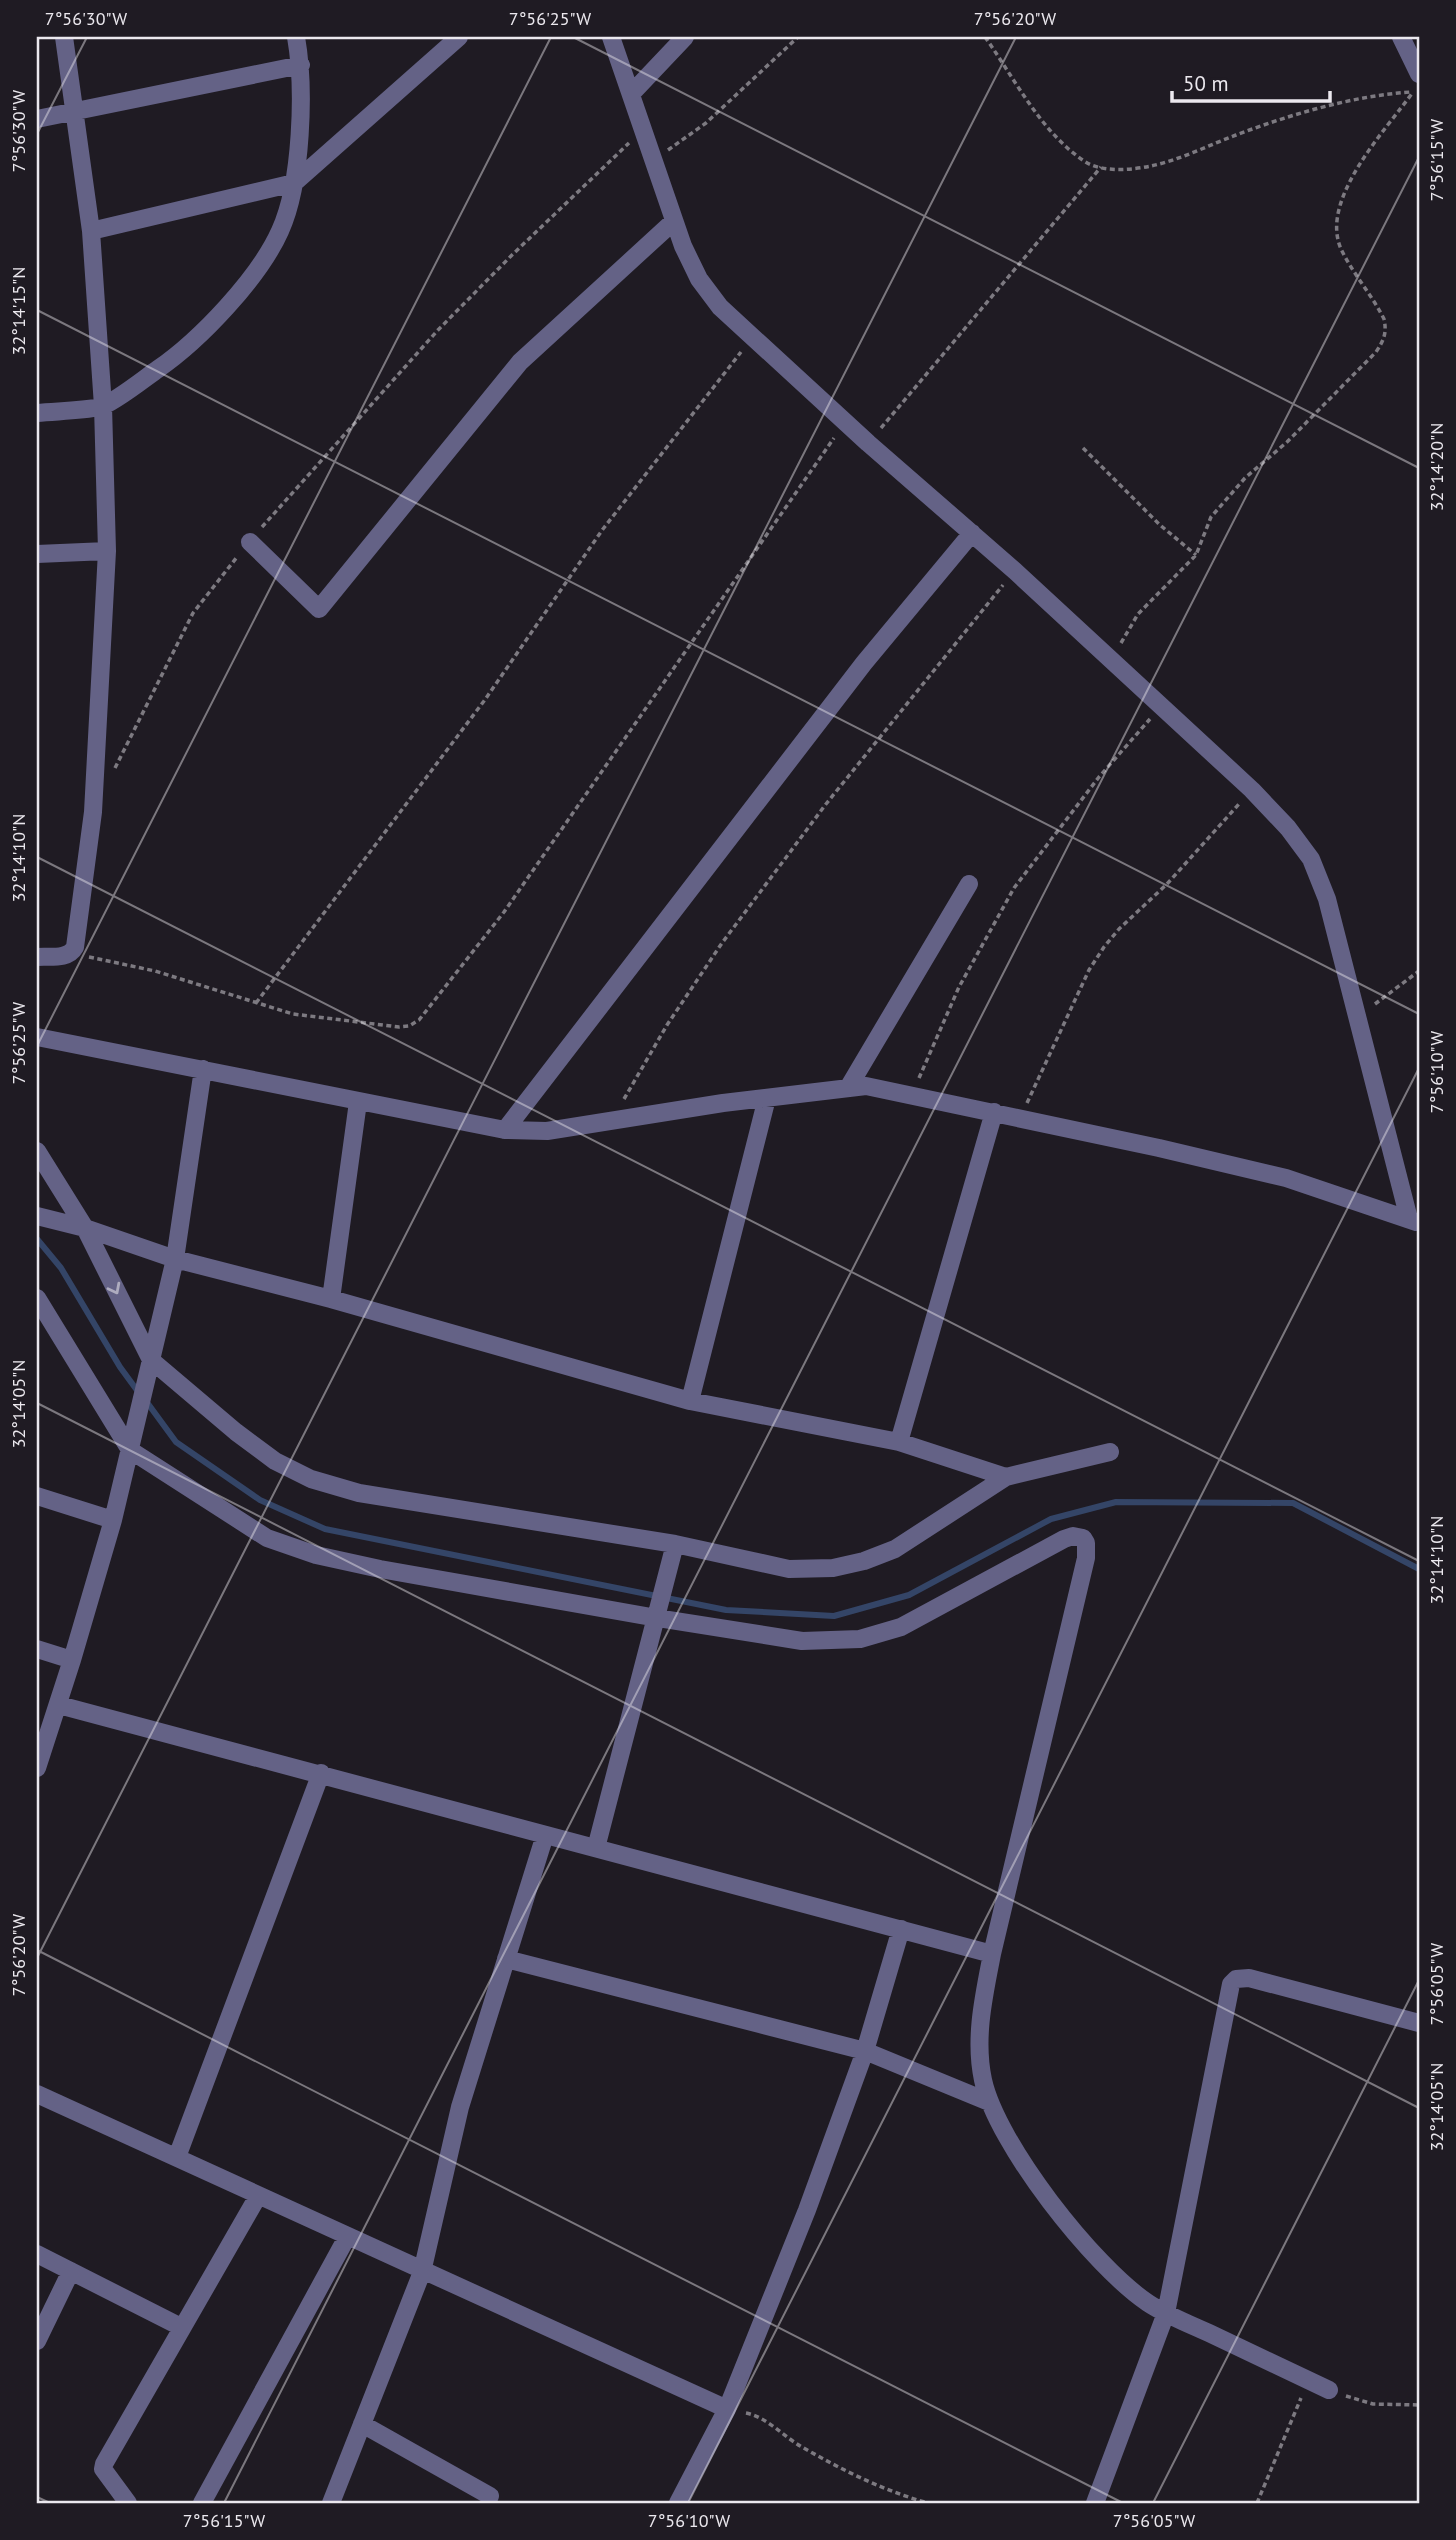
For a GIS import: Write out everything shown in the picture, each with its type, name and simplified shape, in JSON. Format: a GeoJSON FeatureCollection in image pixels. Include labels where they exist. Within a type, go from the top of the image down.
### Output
{"type":"FeatureCollection","features":[{"type":"Feature","properties":{"kind":"street"},"geometry":{"type":"LineString","coordinates":[[37,957],[72,953],[75,947],[93,811],[107,551],[103,406],[91,231],[64,37]]}},
{"type":"Feature","properties":{"kind":"street"},"geometry":{"type":"LineString","coordinates":[[37,414],[103,406],[176,357],[250,280],[281,230],[293,183],[299,140],[301,65],[296,37]]}},
{"type":"Feature","properties":{"kind":"street"},"geometry":{"type":"LineString","coordinates":[[91,231],[293,183],[460,37]]}},
{"type":"Feature","properties":{"kind":"street"},"geometry":{"type":"LineString","coordinates":[[611,37],[683,246],[699,279],[720,307],[869,443],[1015,570],[1252,790],[1288,828],[1311,859],[1327,899],[1356,1018],[1414,1222]]}},
{"type":"Feature","properties":{"kind":"street"},"geometry":{"type":"LineString","coordinates":[[631,94],[685,37]]}},
{"type":"Feature","properties":{"kind":"street"},"geometry":{"type":"LineString","coordinates":[[1401,37],[1419,75]]}},
{"type":"Feature","properties":{"kind":"street"},"geometry":{"type":"LineString","coordinates":[[37,119],[75,109],[301,65]]}},
{"type":"Feature","properties":{"kind":"street"},"geometry":{"type":"LineString","coordinates":[[250,542],[319,609],[520,362],[674,221]]}},
{"type":"Feature","properties":{"kind":"street"},"geometry":{"type":"LineString","coordinates":[[505,1130],[864,663],[972,533]]}},
{"type":"Feature","properties":{"kind":"street"},"geometry":{"type":"LineString","coordinates":[[37,554],[107,551]]}},
{"type":"Feature","properties":{"kind":"street"},"geometry":{"type":"LineString","coordinates":[[848,1088],[969,884]]}},
{"type":"Feature","properties":{"kind":"street"},"geometry":{"type":"LineString","coordinates":[[37,1037],[505,1130],[547,1131],[723,1103],[866,1086],[1020,1117],[1286,1178],[1414,1222]]}},
{"type":"Feature","properties":{"kind":"street"},"geometry":{"type":"LineString","coordinates":[[37,1768],[113,1520],[130,1450],[175,1259],[203,1069]]}},
{"type":"Feature","properties":{"kind":"street"},"geometry":{"type":"LineString","coordinates":[[690,1401],[767,1098]]}},
{"type":"Feature","properties":{"kind":"street"},"geometry":{"type":"LineString","coordinates":[[331,1299],[358,1102]]}},
{"type":"Feature","properties":{"kind":"street"},"geometry":{"type":"LineString","coordinates":[[899,1442],[993,1112]]}},
{"type":"Feature","properties":{"kind":"street"},"geometry":{"type":"LineString","coordinates":[[37,1151],[85,1228],[149,1368],[275,1461],[311,1479],[359,1493],[675,1544],[789,1569],[833,1568],[864,1561],[895,1549],[1006,1477],[1110,1452]]}},
{"type":"Feature","properties":{"kind":"street"},"geometry":{"type":"LineString","coordinates":[[43,1218],[85,1228],[175,1259],[331,1299],[690,1401],[899,1442],[1006,1477]]}},
{"type":"Feature","properties":{"kind":"street"},"geometry":{"type":"LineString","coordinates":[[37,1298],[130,1450],[267,1538],[316,1555],[393,1571],[658,1614],[802,1641],[860,1639],[901,1627],[1064,1539],[1073,1536],[1083,1538],[1087,1550],[1086,1558],[992,1954],[981,2015],[979,2055],[989,2102],[1025,2166],[1076,2233],[1128,2289],[1166,2313],[1329,2390]]}},
{"type":"Feature","properties":{"kind":"street"},"geometry":{"type":"LineString","coordinates":[[37,1496],[113,1520]]}},
{"type":"Feature","properties":{"kind":"street"},"geometry":{"type":"LineString","coordinates":[[596,1848],[675,1544]]}},
{"type":"Feature","properties":{"kind":"street"},"geometry":{"type":"LineString","coordinates":[[37,1649],[72,1660]]}},
{"type":"Feature","properties":{"kind":"street"},"geometry":{"type":"LineString","coordinates":[[58,1704],[992,1954]]}},
{"type":"Feature","properties":{"kind":"street"},"geometry":{"type":"LineString","coordinates":[[177,2157],[321,1773]]}},
{"type":"Feature","properties":{"kind":"street"},"geometry":{"type":"LineString","coordinates":[[331,2503],[422,2272],[460,2107],[545,1835]]}},
{"type":"Feature","properties":{"kind":"street"},"geometry":{"type":"LineString","coordinates":[[678,2503],[727,2409],[807,2210],[865,2051],[901,1930]]}},
{"type":"Feature","properties":{"kind":"street"},"geometry":{"type":"LineString","coordinates":[[506,1959],[865,2051],[989,2102]]}},
{"type":"Feature","properties":{"kind":"street"},"geometry":{"type":"LineString","coordinates":[[1095,2503],[1166,2313],[1231,1983],[1236,1979],[1249,1978],[1419,2023]]}},
{"type":"Feature","properties":{"kind":"street"},"geometry":{"type":"LineString","coordinates":[[37,2094],[727,2409]]}},
{"type":"Feature","properties":{"kind":"street"},"geometry":{"type":"LineString","coordinates":[[128,2503],[103,2469],[103,2464],[258,2196]]}},
{"type":"Feature","properties":{"kind":"street"},"geometry":{"type":"LineString","coordinates":[[202,2503],[347,2237]]}},
{"type":"Feature","properties":{"kind":"street"},"geometry":{"type":"LineString","coordinates":[[37,2254],[181,2327]]}},
{"type":"Feature","properties":{"kind":"street"},"geometry":{"type":"LineString","coordinates":[[37,2342],[71,2271]]}},
{"type":"Feature","properties":{"kind":"street"},"geometry":{"type":"LineString","coordinates":[[362,2424],[491,2496]]}},
{"type":"Feature","properties":{"kind":"path"},"geometry":{"type":"LineString","coordinates":[[653,160],[706,123],[798,37]]}},
{"type":"Feature","properties":{"kind":"path"},"geometry":{"type":"LineString","coordinates":[[985,37],[1056,137],[1086,163],[1101,167],[1127,169],[1153,165],[1255,128],[1334,105],[1377,94],[1413,92]]}},
{"type":"Feature","properties":{"kind":"path"},"geometry":{"type":"LineString","coordinates":[[1112,660],[1138,614],[1196,555],[1211,517],[1245,478],[1287,442],[1384,341],[1387,330],[1384,319],[1341,248],[1336,228],[1338,209],[1360,165],[1419,85]]}},
{"type":"Feature","properties":{"kind":"path"},"geometry":{"type":"LineString","coordinates":[[112,775],[193,613],[250,542],[438,330],[643,129]]}},
{"type":"Feature","properties":{"kind":"path"},"geometry":{"type":"LineString","coordinates":[[869,443],[1101,167]]}},
{"type":"Feature","properties":{"kind":"path"},"geometry":{"type":"LineString","coordinates":[[256,1003],[484,701],[603,529],[753,337]]}},
{"type":"Feature","properties":{"kind":"path"},"geometry":{"type":"LineString","coordinates":[[72,953],[155,971],[293,1014],[399,1027],[410,1026],[419,1020],[504,912],[846,422]]}},
{"type":"Feature","properties":{"kind":"path"},"geometry":{"type":"LineString","coordinates":[[1083,448],[1160,525],[1196,555]]}},
{"type":"Feature","properties":{"kind":"path"},"geometry":{"type":"LineString","coordinates":[[610,1122],[667,1025],[722,943],[826,804],[1015,570]]}},
{"type":"Feature","properties":{"kind":"path"},"geometry":{"type":"LineString","coordinates":[[911,1096],[959,987],[1014,888],[1099,777],[1162,706]]}},
{"type":"Feature","properties":{"kind":"path"},"geometry":{"type":"LineString","coordinates":[[1020,1117],[1089,970],[1104,947],[1119,929],[1167,884],[1252,790]]}},
{"type":"Feature","properties":{"kind":"path"},"geometry":{"type":"LineString","coordinates":[[1356,1018],[1419,971]]}},
{"type":"Feature","properties":{"kind":"path"},"geometry":{"type":"LineString","coordinates":[[1257,2503],[1302,2396],[1310,2390],[1329,2390],[1373,2404],[1419,2405]]}},
{"type":"Feature","properties":{"kind":"path"},"geometry":{"type":"LineString","coordinates":[[727,2409],[755,2415],[836,2467],[906,2497],[928,2503]]}},
{"type":"Feature","properties":{"kind":"waterway"},"geometry":{"type":"LineString","coordinates":[[37,1239],[61,1268],[120,1367],[139,1393]]}},
{"type":"Feature","properties":{"kind":"waterway"},"geometry":{"type":"LineString","coordinates":[[146,1401],[176,1442],[260,1500],[325,1529],[726,1610],[834,1616],[909,1595],[1051,1519],[1116,1502],[1293,1503],[1419,1569]]}}]}
